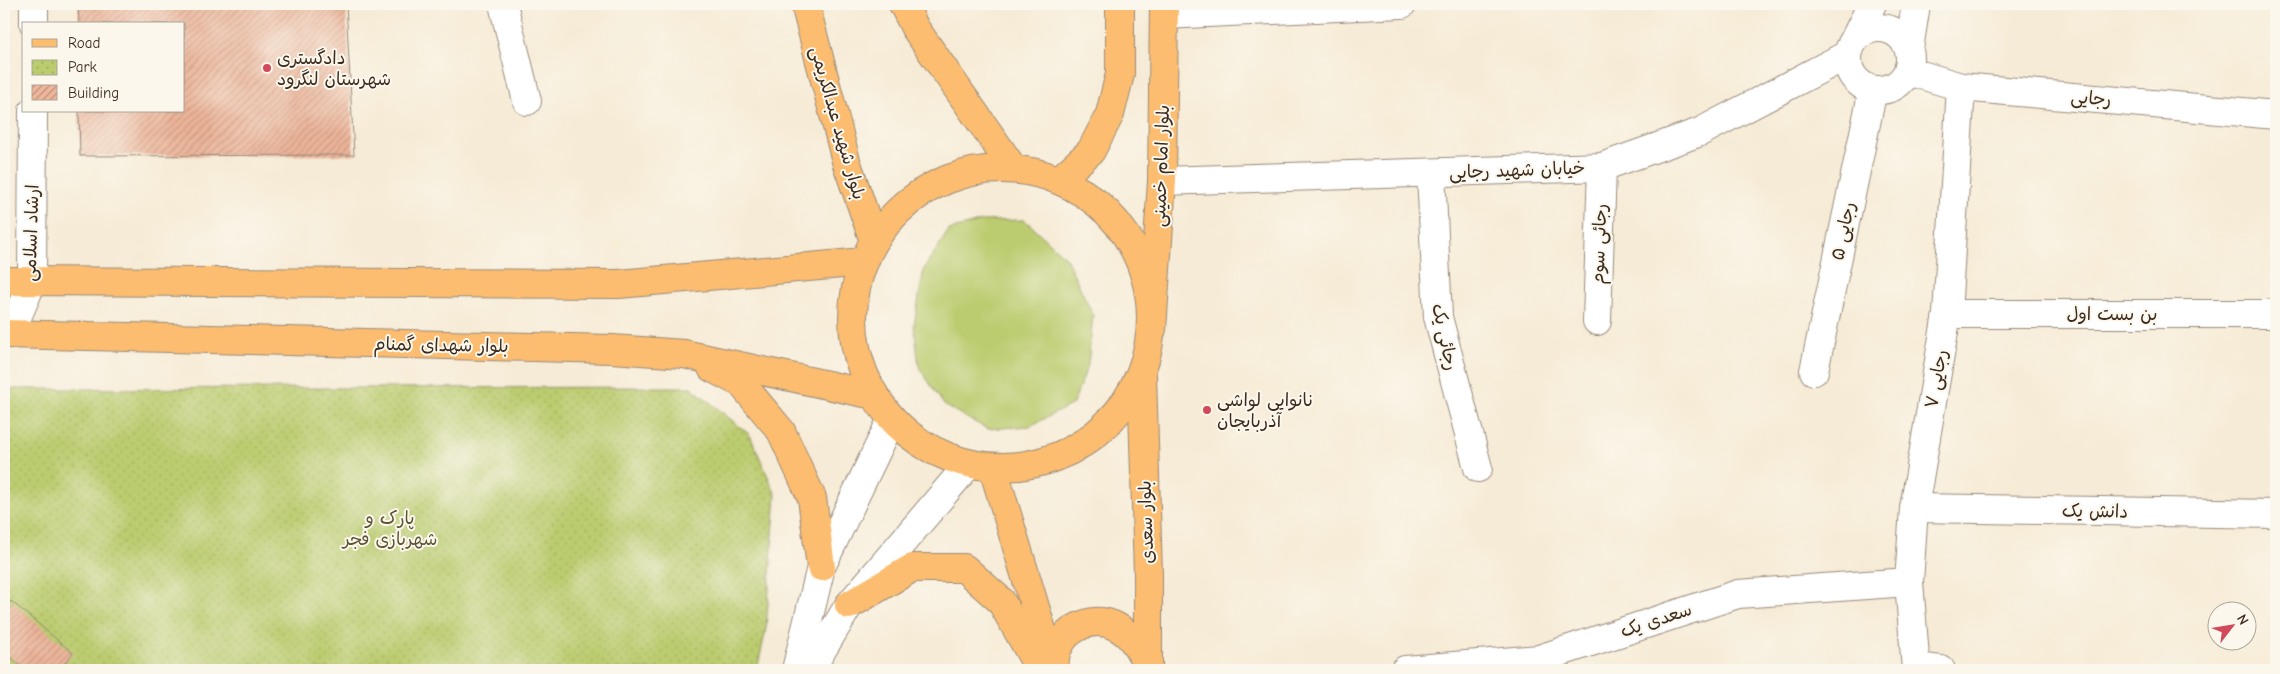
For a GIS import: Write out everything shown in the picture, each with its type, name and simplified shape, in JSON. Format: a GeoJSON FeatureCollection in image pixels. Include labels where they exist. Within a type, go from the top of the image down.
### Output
{"type":"FeatureCollection","features":[{"type":"Feature","properties":{"kind":"main road","name":"بلوار شهید عبدالکریمی"},"geometry":{"type":"LineString","coordinates":[[805,4],[869,251]]}},
{"type":"Feature","properties":{"kind":"main road"},"geometry":{"type":"LineString","coordinates":[[903,4],[915,28],[1013,168]]}},
{"type":"Feature","properties":{"kind":"main road"},"geometry":{"type":"LineString","coordinates":[[1059,180],[1091,151],[1110,114],[1120,74],[1120,4]]}},
{"type":"Feature","properties":{"kind":"main road","name":"بلوار امام خمینی"},"geometry":{"type":"LineString","coordinates":[[1152,329],[1162,181],[1164,9]]}},
{"type":"Feature","properties":{"kind":"main road"},"geometry":{"type":"LineString","coordinates":[[1013,168],[1059,180],[1099,204],[1130,239],[1148,282],[1152,329],[1142,375],[1118,415],[1083,445],[1040,464],[981,466],[934,451],[914,439],[892,419],[874,395],[857,352],[854,307],[869,251],[900,208],[934,185],[972,171],[1013,168]]}},
{"type":"Feature","properties":{"kind":"main road"},"geometry":{"type":"LineString","coordinates":[[4,281],[619,284],[869,251]]}},
{"type":"Feature","properties":{"kind":"main road","name":"بلوار شهدای گمنام"},"geometry":{"type":"LineString","coordinates":[[6,328],[612,349],[684,354],[874,395]]}},
{"type":"Feature","properties":{"kind":"main road"},"geometry":{"type":"LineString","coordinates":[[684,354],[741,383],[781,431],[812,498],[821,567]]}},
{"type":"Feature","properties":{"kind":"main road","name":"بلوار سعدی"},"geometry":{"type":"LineString","coordinates":[[1142,375],[1148,575],[1148,669]]}},
{"type":"Feature","properties":{"kind":"main road"},"geometry":{"type":"LineString","coordinates":[[981,466],[1049,669]]}},
{"type":"Feature","properties":{"kind":"main road"},"geometry":{"type":"LineString","coordinates":[[850,605],[912,568],[964,568],[1001,601],[1049,669]]}},
{"type":"Feature","properties":{"kind":"main road"},"geometry":{"type":"LineString","coordinates":[[1049,669],[1064,637],[1075,628],[1088,623],[1102,622],[1116,626],[1128,635],[1148,669]]}},
{"type":"Feature","properties":{"kind":"street"},"geometry":{"type":"LineString","coordinates":[[34,4],[34,22]]}},
{"type":"Feature","properties":{"kind":"street"},"geometry":{"type":"LineString","coordinates":[[503,4],[527,100]]}},
{"type":"Feature","properties":{"kind":"street"},"geometry":{"type":"LineString","coordinates":[[1164,9],[1402,4]]}},
{"type":"Feature","properties":{"kind":"street"},"geometry":{"type":"LineString","coordinates":[[1872,4],[1851,47],[1848,67],[1853,78],[1862,86],[1884,91],[1894,87],[1903,80],[1908,60],[1916,4]]}},
{"type":"Feature","properties":{"kind":"street"},"geometry":{"type":"LineString","coordinates":[[1851,47],[1864,31],[1874,28],[1885,28],[1895,32],[1904,40],[1908,60]]}},
{"type":"Feature","properties":{"kind":"street","name":"خیابان شهید رجایی"},"geometry":{"type":"LineString","coordinates":[[1162,181],[1602,167],[1700,132],[1851,47]]}},
{"type":"Feature","properties":{"kind":"street","name":"رجایی"},"geometry":{"type":"LineString","coordinates":[[1908,60],[1961,87],[2276,115]]}},
{"type":"Feature","properties":{"kind":"street","name":"رجایی ۷"},"geometry":{"type":"LineString","coordinates":[[1924,669],[1909,582],[1914,508],[1947,314],[1961,87]]}},
{"type":"Feature","properties":{"kind":"street","name":"رجایی ۵"},"geometry":{"type":"LineString","coordinates":[[1814,371],[1873,90]]}},
{"type":"Feature","properties":{"kind":"street","name":"ارشاد اسلامی"},"geometry":{"type":"LineString","coordinates":[[6,328],[32,282],[34,112]]}},
{"type":"Feature","properties":{"kind":"street","name":"رجائی سوم"},"geometry":{"type":"LineString","coordinates":[[1597,321],[1602,167]]}},
{"type":"Feature","properties":{"kind":"street","name":"رجائی یک"},"geometry":{"type":"LineString","coordinates":[[1431,173],[1438,317],[1478,468]]}},
{"type":"Feature","properties":{"kind":"street","name":"بن بست اول"},"geometry":{"type":"LineString","coordinates":[[1947,314],[2276,314]]}},
{"type":"Feature","properties":{"kind":"street"},"geometry":{"type":"LineString","coordinates":[[796,670],[821,567],[892,419]]}},
{"type":"Feature","properties":{"kind":"street"},"geometry":{"type":"LineString","coordinates":[[810,670],[850,605],[981,466]]}},
{"type":"Feature","properties":{"kind":"street","name":"دانش یک"},"geometry":{"type":"LineString","coordinates":[[1914,508],[2276,514]]}},
{"type":"Feature","properties":{"kind":"street","name":"سعدی یک"},"geometry":{"type":"LineString","coordinates":[[1405,670],[1539,664],[1738,594],[1909,582]]}},
{"type":"Feature","properties":{"kind":"green space"},"geometry":{"type":"Polygon","coordinates":[[[1025,220],[1066,258],[1093,315],[1088,365],[1073,404],[1030,426],[987,429],[944,405],[919,367],[914,325],[924,269],[949,230],[983,221],[1025,220]]]}},
{"type":"Feature","properties":{"kind":"green space","name":"پارک و شهربازی فجر"},"geometry":{"type":"Polygon","coordinates":[[[691,387],[750,435],[776,495],[766,629],[757,670],[4,670],[4,389],[691,387]]]}},
{"type":"Feature","properties":{"kind":"building","name":"دادگستری شهرستان لنگرود"},"geometry":{"type":"Polygon","coordinates":[[[78,4],[346,4],[354,155],[80,156],[79,112],[185,112],[185,22],[79,22],[78,4]]]}},
{"type":"Feature","properties":{"kind":"building"},"geometry":{"type":"Polygon","coordinates":[[[11,601],[73,653],[59,670],[25,670],[4,651],[4,611],[11,601]]]}},
{"type":"Feature","properties":{"kind":"place","name":"دادگستری شهرستان لنگرود"},"geometry":{"type":"Point","coordinates":[267,68]}},
{"type":"Feature","properties":{"kind":"place","name":"نانوایی لواشی آذربایجان"},"geometry":{"type":"Point","coordinates":[1207,410]}}]}
